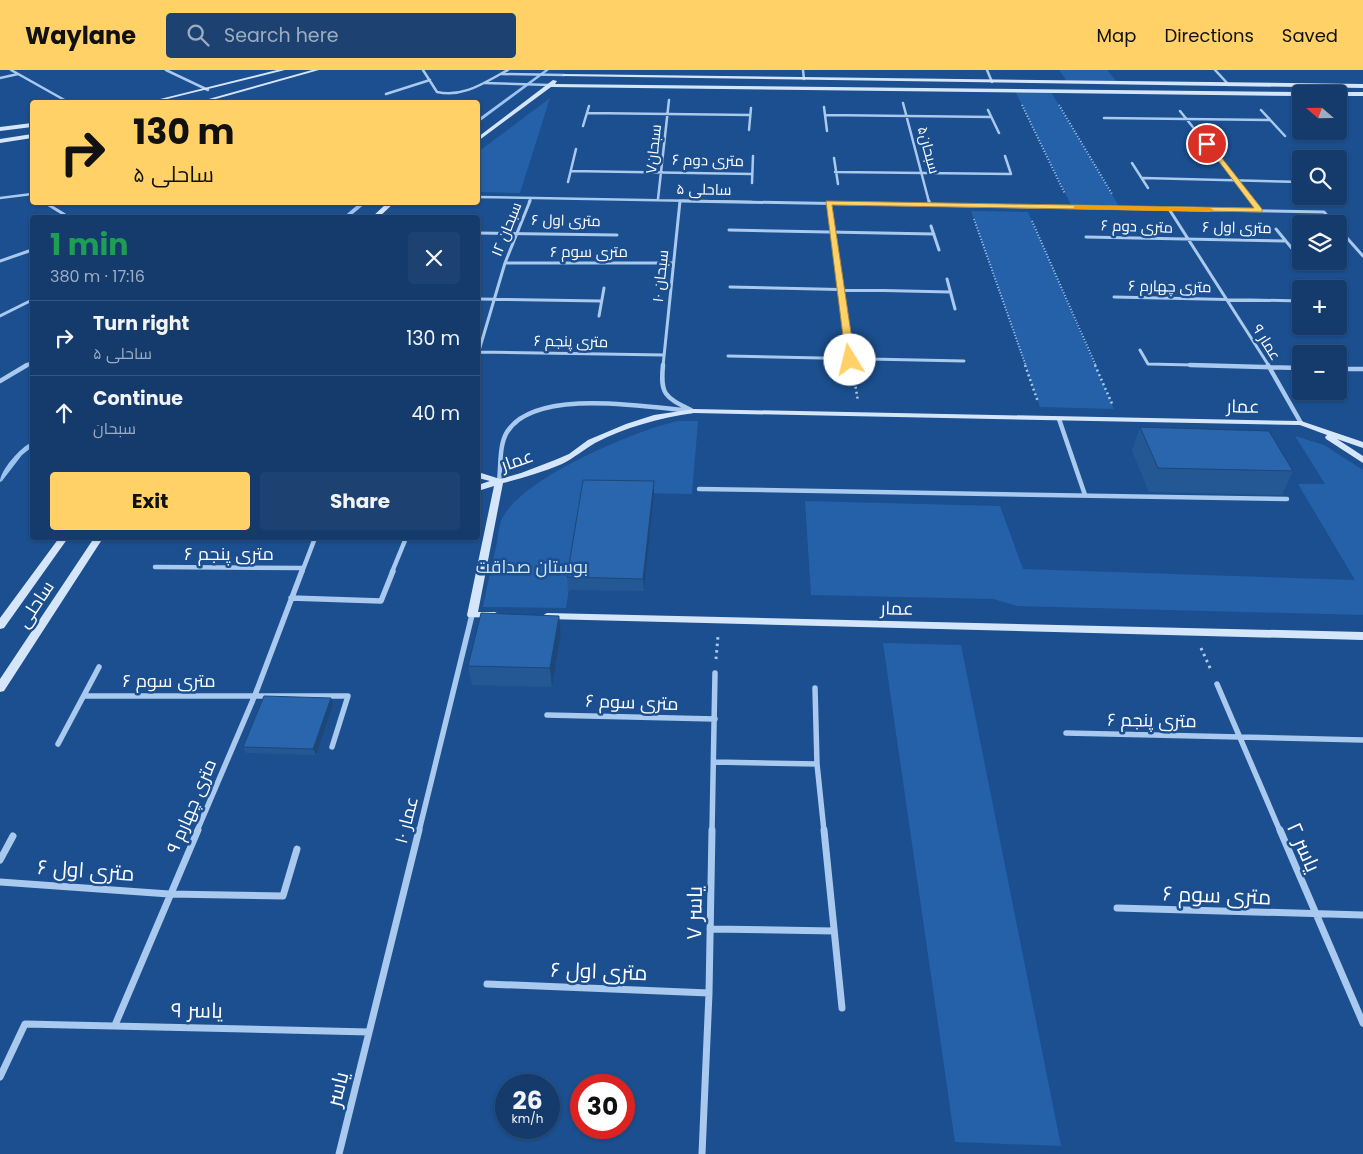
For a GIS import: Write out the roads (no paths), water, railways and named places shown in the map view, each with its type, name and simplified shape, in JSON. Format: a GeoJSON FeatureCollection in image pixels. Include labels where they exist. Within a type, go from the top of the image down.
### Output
{"type":"FeatureCollection","features":[{"type":"Feature","properties":{"kind":"street"},"geometry":{"type":"LineString","coordinates":[[11,70],[64,100]]}},
{"type":"Feature","properties":{"kind":"street"},"geometry":{"type":"LineString","coordinates":[[166,70],[208,90]]}},
{"type":"Feature","properties":{"kind":"street"},"geometry":{"type":"LineString","coordinates":[[160,100],[208,90],[283,70]]}},
{"type":"Feature","properties":{"kind":"street"},"geometry":{"type":"LineString","coordinates":[[208,100],[317,70]]}},
{"type":"Feature","properties":{"kind":"street"},"geometry":{"type":"LineString","coordinates":[[423,70],[436,92],[442,94],[461,93],[508,70]]}},
{"type":"Feature","properties":{"kind":"street"},"geometry":{"type":"LineString","coordinates":[[480,138],[571,70]]}},
{"type":"Feature","properties":{"kind":"street"},"geometry":{"type":"LineString","coordinates":[[803,70],[804,79]]}},
{"type":"Feature","properties":{"kind":"street"},"geometry":{"type":"LineString","coordinates":[[987,70],[992,82]]}},
{"type":"Feature","properties":{"kind":"street"},"geometry":{"type":"LineString","coordinates":[[1215,70],[1229,85]]}},
{"type":"Feature","properties":{"kind":"street"},"geometry":{"type":"LineString","coordinates":[[0,78],[18,74]]}},
{"type":"Feature","properties":{"kind":"street"},"geometry":{"type":"LineString","coordinates":[[501,74],[1363,86]]}},
{"type":"Feature","properties":{"kind":"street"},"geometry":{"type":"LineString","coordinates":[[386,94],[430,80]]}},
{"type":"Feature","properties":{"kind":"street"},"geometry":{"type":"LineString","coordinates":[[483,82],[550,85],[1292,94]]}},
{"type":"Feature","properties":{"kind":"street"},"geometry":{"type":"LineString","coordinates":[[1348,94],[1363,94]]}},
{"type":"Feature","properties":{"kind":"street","name":"سبحان۷"},"geometry":{"type":"LineString","coordinates":[[658,199],[663,172],[669,100]]}},
{"type":"Feature","properties":{"kind":"street","name":"سبحان۵"},"geometry":{"type":"LineString","coordinates":[[903,103],[924,174],[930,204]]}},
{"type":"Feature","properties":{"kind":"street"},"geometry":{"type":"LineString","coordinates":[[583,126],[589,106]]}},
{"type":"Feature","properties":{"kind":"street"},"geometry":{"type":"LineString","coordinates":[[824,107],[827,131]]}},
{"type":"Feature","properties":{"kind":"street"},"geometry":{"type":"LineString","coordinates":[[749,130],[751,108]]}},
{"type":"Feature","properties":{"kind":"street"},"geometry":{"type":"LineString","coordinates":[[988,110],[999,133]]}},
{"type":"Feature","properties":{"kind":"street"},"geometry":{"type":"LineString","coordinates":[[1260,110],[1285,136]]}},
{"type":"Feature","properties":{"kind":"street"},"geometry":{"type":"LineString","coordinates":[[1180,111],[1259,210]]}},
{"type":"Feature","properties":{"kind":"street"},"geometry":{"type":"LineString","coordinates":[[587,113],[750,114]]}},
{"type":"Feature","properties":{"kind":"street"},"geometry":{"type":"LineString","coordinates":[[824,115],[991,117]]}},
{"type":"Feature","properties":{"kind":"street"},"geometry":{"type":"LineString","coordinates":[[1104,118],[1269,120]]}},
{"type":"Feature","properties":{"kind":"street"},"geometry":{"type":"LineString","coordinates":[[0,130],[30,124]]}},
{"type":"Feature","properties":{"kind":"street"},"geometry":{"type":"LineString","coordinates":[[0,141],[30,136]]}},
{"type":"Feature","properties":{"kind":"street"},"geometry":{"type":"LineString","coordinates":[[568,182],[576,149]]}},
{"type":"Feature","properties":{"kind":"street"},"geometry":{"type":"LineString","coordinates":[[752,183],[753,156]]}},
{"type":"Feature","properties":{"kind":"street"},"geometry":{"type":"LineString","coordinates":[[835,172],[1011,174],[1005,156]]}},
{"type":"Feature","properties":{"kind":"street"},"geometry":{"type":"LineString","coordinates":[[834,158],[838,184]]}},
{"type":"Feature","properties":{"kind":"street"},"geometry":{"type":"LineString","coordinates":[[1132,163],[1148,188]]}},
{"type":"Feature","properties":{"kind":"street"},"geometry":{"type":"LineString","coordinates":[[571,171],[663,172]]}},
{"type":"Feature","properties":{"kind":"street","name":"۶ متری دوم"},"geometry":{"type":"LineString","coordinates":[[663,172],[752,174]]}},
{"type":"Feature","properties":{"kind":"street"},"geometry":{"type":"LineString","coordinates":[[1143,178],[1292,182]]}},
{"type":"Feature","properties":{"kind":"street"},"geometry":{"type":"LineString","coordinates":[[0,198],[18,194],[30,194]]}},
{"type":"Feature","properties":{"kind":"street","name":"ساحلی ۵"},"geometry":{"type":"LineString","coordinates":[[480,197],[1259,210],[1324,212],[1326,215]]}},
{"type":"Feature","properties":{"kind":"street","name":"سبحان ۱۲"},"geometry":{"type":"LineString","coordinates":[[480,346],[515,233],[531,198]]}},
{"type":"Feature","properties":{"kind":"street","name":"سبحان ۱۰"},"geometry":{"type":"LineString","coordinates":[[680,200],[672,263],[662,385],[670,400],[694,411]]}},
{"type":"Feature","properties":{"kind":"street"},"geometry":{"type":"LineString","coordinates":[[828,203],[850,360]]}},
{"type":"Feature","properties":{"kind":"street"},"geometry":{"type":"LineString","coordinates":[[49,205],[65,215]]}},
{"type":"Feature","properties":{"kind":"street"},"geometry":{"type":"LineString","coordinates":[[377,215],[389,205]]}},
{"type":"Feature","properties":{"kind":"street","name":"عمار ۹"},"geometry":{"type":"LineString","coordinates":[[1169,209],[1269,367],[1301,423]]}},
{"type":"Feature","properties":{"kind":"street"},"geometry":{"type":"LineString","coordinates":[[931,226],[939,250]]}},
{"type":"Feature","properties":{"kind":"street"},"geometry":{"type":"LineString","coordinates":[[1276,229],[1292,248]]}},
{"type":"Feature","properties":{"kind":"street"},"geometry":{"type":"LineString","coordinates":[[729,230],[934,234]]}},
{"type":"Feature","properties":{"kind":"street"},"geometry":{"type":"LineString","coordinates":[[480,233],[515,233]]}},
{"type":"Feature","properties":{"kind":"street","name":"۶ متری اول"},"geometry":{"type":"LineString","coordinates":[[515,233],[617,235]]}},
{"type":"Feature","properties":{"kind":"street","name":"۶ متری دوم"},"geometry":{"type":"LineString","coordinates":[[1086,237],[1187,240]]}},
{"type":"Feature","properties":{"kind":"street"},"geometry":{"type":"LineString","coordinates":[[1347,238],[1363,256]]}},
{"type":"Feature","properties":{"kind":"street","name":"۶ متری اول"},"geometry":{"type":"LineString","coordinates":[[1187,240],[1286,241]]}},
{"type":"Feature","properties":{"kind":"street"},"geometry":{"type":"LineString","coordinates":[[0,261],[30,251]]}},
{"type":"Feature","properties":{"kind":"street","name":"۶ متری سوم"},"geometry":{"type":"LineString","coordinates":[[505,263],[672,263]]}},
{"type":"Feature","properties":{"kind":"street"},"geometry":{"type":"LineString","coordinates":[[947,279],[955,309]]}},
{"type":"Feature","properties":{"kind":"street"},"geometry":{"type":"LineString","coordinates":[[730,287],[950,292]]}},
{"type":"Feature","properties":{"kind":"street"},"geometry":{"type":"LineString","coordinates":[[599,316],[600,301],[604,288]]}},
{"type":"Feature","properties":{"kind":"street","name":"۶ متری چهارم"},"geometry":{"type":"LineString","coordinates":[[1114,297],[1227,300]]}},
{"type":"Feature","properties":{"kind":"street"},"geometry":{"type":"LineString","coordinates":[[480,299],[600,301]]}},
{"type":"Feature","properties":{"kind":"street"},"geometry":{"type":"LineString","coordinates":[[1227,300],[1292,301]]}},
{"type":"Feature","properties":{"kind":"street"},"geometry":{"type":"LineString","coordinates":[[0,316],[30,301]]}},
{"type":"Feature","properties":{"kind":"street"},"geometry":{"type":"LineString","coordinates":[[1140,350],[1148,364],[1292,368]]}},
{"type":"Feature","properties":{"kind":"street","name":"۶ متری پنجم"},"geometry":{"type":"LineString","coordinates":[[480,353],[664,355]]}},
{"type":"Feature","properties":{"kind":"street"},"geometry":{"type":"LineString","coordinates":[[728,356],[964,361]]}},
{"type":"Feature","properties":{"kind":"street"},"geometry":{"type":"LineString","coordinates":[[0,380],[30,363]]}},
{"type":"Feature","properties":{"kind":"street"},"geometry":{"type":"LineString","coordinates":[[1347,369],[1363,370]]}},
{"type":"Feature","properties":{"kind":"street"},"geometry":{"type":"LineString","coordinates":[[498,481],[507,433],[513,425],[534,411],[581,403],[694,411]]}},
{"type":"Feature","properties":{"kind":"street","name":"عمار"},"geometry":{"type":"LineString","coordinates":[[472,615],[498,481],[548,466],[569,457],[590,442],[660,414],[694,411],[1301,423],[1363,445]]}},
{"type":"Feature","properties":{"kind":"street"},"geometry":{"type":"LineString","coordinates":[[1059,419],[1085,495]]}},
{"type":"Feature","properties":{"kind":"street","name":"عمار"},"geometry":{"type":"LineString","coordinates":[[1318,430],[1363,460]]}},
{"type":"Feature","properties":{"kind":"street"},"geometry":{"type":"LineString","coordinates":[[480,476],[498,481]]}},
{"type":"Feature","properties":{"kind":"street"},"geometry":{"type":"LineString","coordinates":[[480,487],[498,481]]}},
{"type":"Feature","properties":{"kind":"street"},"geometry":{"type":"LineString","coordinates":[[699,489],[1287,499]]}},
{"type":"Feature","properties":{"kind":"street"},"geometry":{"type":"LineString","coordinates":[[0,625],[62,540]]}},
{"type":"Feature","properties":{"kind":"street","name":"ساحلی"},"geometry":{"type":"LineString","coordinates":[[0,688],[97,540]]}},
{"type":"Feature","properties":{"kind":"street","name":"۹ متری چهارم"},"geometry":{"type":"LineString","coordinates":[[115,1025],[255,695],[291,598],[315,540]]}},
{"type":"Feature","properties":{"kind":"street"},"geometry":{"type":"LineString","coordinates":[[291,598],[381,601],[405,540]]}},
{"type":"Feature","properties":{"kind":"street","name":"۶ متری پنجم"},"geometry":{"type":"LineString","coordinates":[[155,568],[303,568]]}},
{"type":"Feature","properties":{"kind":"street"},"geometry":{"type":"LineString","coordinates":[[472,615],[502,615]]}},
{"type":"Feature","properties":{"kind":"street","name":"عمار ۱۰"},"geometry":{"type":"LineString","coordinates":[[369,1032],[472,615]]}},
{"type":"Feature","properties":{"kind":"street","name":"عمار"},"geometry":{"type":"LineString","coordinates":[[531,616],[1363,636]]}},
{"type":"Feature","properties":{"kind":"street"},"geometry":{"type":"LineString","coordinates":[[58,744],[100,667]]}},
{"type":"Feature","properties":{"kind":"street","name":"یاسر ۷"},"geometry":{"type":"LineString","coordinates":[[702,1154],[709,993],[715,673]]}},
{"type":"Feature","properties":{"kind":"street","name":"یاسر ۲"},"geometry":{"type":"LineString","coordinates":[[1217,684],[1238,737],[1363,1023]]}},
{"type":"Feature","properties":{"kind":"street"},"geometry":{"type":"LineString","coordinates":[[816,688],[817,764],[842,1008]]}},
{"type":"Feature","properties":{"kind":"street"},"geometry":{"type":"LineString","coordinates":[[255,695],[348,696],[332,747]]}},
{"type":"Feature","properties":{"kind":"street","name":"۶ متری سوم"},"geometry":{"type":"LineString","coordinates":[[84,696],[255,695]]}},
{"type":"Feature","properties":{"kind":"street","name":"۶ متری سوم"},"geometry":{"type":"LineString","coordinates":[[547,715],[715,719]]}},
{"type":"Feature","properties":{"kind":"street","name":"۶ متری پنجم"},"geometry":{"type":"LineString","coordinates":[[1066,733],[1363,740]]}},
{"type":"Feature","properties":{"kind":"street"},"geometry":{"type":"LineString","coordinates":[[714,762],[817,764]]}},
{"type":"Feature","properties":{"kind":"street"},"geometry":{"type":"LineString","coordinates":[[0,860],[14,836]]}},
{"type":"Feature","properties":{"kind":"street"},"geometry":{"type":"LineString","coordinates":[[169,894],[283,896],[297,850]]}},
{"type":"Feature","properties":{"kind":"street","name":"۶ متری اول"},"geometry":{"type":"LineString","coordinates":[[0,882],[169,894]]}},
{"type":"Feature","properties":{"kind":"street","name":"۶ متری سوم"},"geometry":{"type":"LineString","coordinates":[[1117,908],[1316,914]]}},
{"type":"Feature","properties":{"kind":"street"},"geometry":{"type":"LineString","coordinates":[[1316,914],[1363,916]]}},
{"type":"Feature","properties":{"kind":"street"},"geometry":{"type":"LineString","coordinates":[[710,929],[834,931]]}},
{"type":"Feature","properties":{"kind":"street","name":"۶ متری اول"},"geometry":{"type":"LineString","coordinates":[[488,984],[709,993]]}},
{"type":"Feature","properties":{"kind":"street","name":"یاسر ۹"},"geometry":{"type":"LineString","coordinates":[[0,1077],[24,1024],[369,1032]]}},
{"type":"Feature","properties":{"kind":"street","name":"یاسر"},"geometry":{"type":"LineString","coordinates":[[339,1154],[369,1032]]}},
{"type":"Feature","properties":{"kind":"waterway"},"geometry":{"type":"LineString","coordinates":[[480,120],[547,70]]}},
{"type":"Feature","properties":{"kind":"waterway"},"geometry":{"type":"LineString","coordinates":[[348,215],[361,205]]}},
{"type":"Feature","properties":{"kind":"waterway"},"geometry":{"type":"LineString","coordinates":[[0,480],[20,454],[30,446]]}},
{"type":"Feature","properties":{"kind":"park label","name":"بوستان صداقت"},"geometry":{"type":"Point","coordinates":[532,566]}}]}
